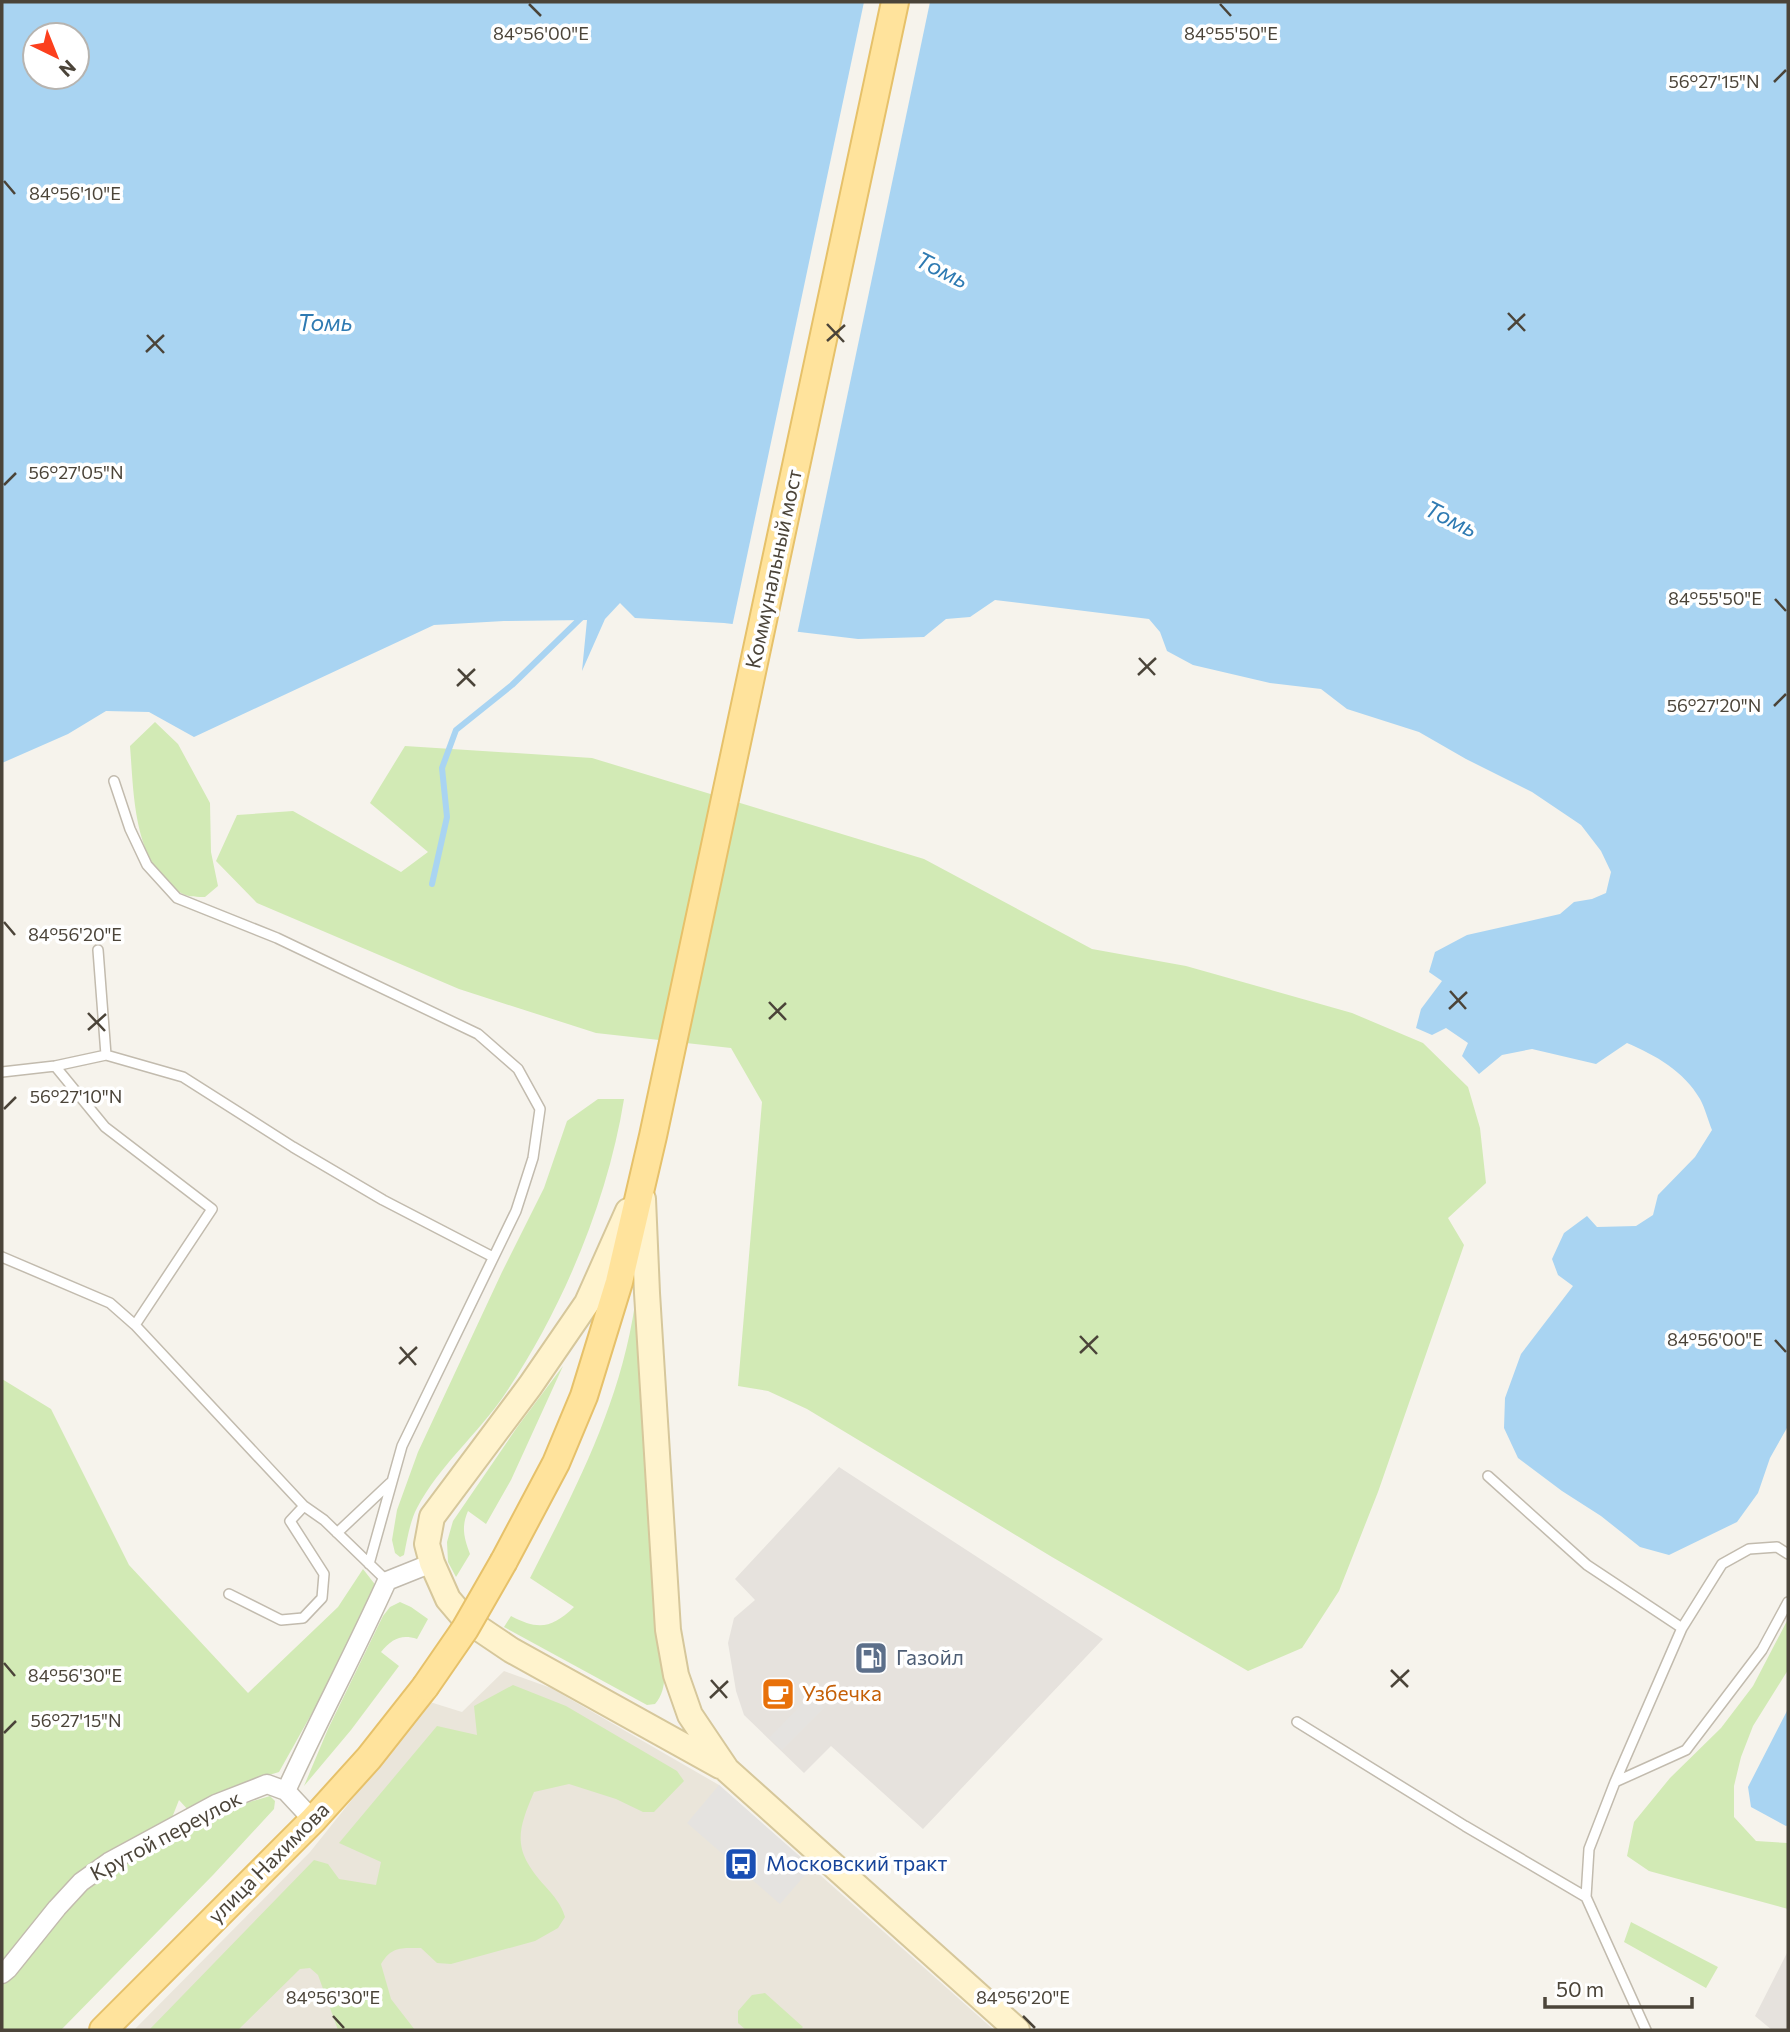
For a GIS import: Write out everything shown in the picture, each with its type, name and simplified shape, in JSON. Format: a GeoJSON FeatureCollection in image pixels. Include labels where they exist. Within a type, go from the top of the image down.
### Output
{"type":"FeatureCollection","features":[{"type":"Feature","properties":{"kind":"main road","name":"Коммунальный мост"},"geometry":{"type":"LineString","coordinates":[[504,1561],[556,1463],[584,1396],[619,1282],[653,1136],[895,2]]}},
{"type":"Feature","properties":{"kind":"main road"},"geometry":{"type":"LineString","coordinates":[[643,1179],[587,1303],[432,1517],[427,1544],[432,1563],[448,1599],[464,1619],[511,1650],[727,1770],[1017,2030]]}},
{"type":"Feature","properties":{"kind":"main road"},"geometry":{"type":"LineString","coordinates":[[643,1179],[647,1293],[668,1630],[676,1675],[690,1715],[727,1770]]}},
{"type":"Feature","properties":{"kind":"main road","name":"улица Нахимова"},"geometry":{"type":"LineString","coordinates":[[103,2030],[313,1820],[369,1758],[425,1687],[465,1629],[504,1561]]}},
{"type":"Feature","properties":{"kind":"street"},"geometry":{"type":"LineString","coordinates":[[313,1820],[286,1791],[320,1717],[351,1661],[387,1581],[432,1563]]}},
{"type":"Feature","properties":{"kind":"street","name":"Крутой переулок"},"geometry":{"type":"LineString","coordinates":[[2,1974],[81,1882],[109,1862],[216,1804],[267,1784],[286,1791]]}},
{"type":"Feature","properties":{"kind":"lane"},"geometry":{"type":"LineString","coordinates":[[114,781],[130,830],[147,865],[177,898],[277,938],[478,1034],[518,1069],[540,1109],[533,1158],[516,1211],[402,1446],[369,1564]]}},
{"type":"Feature","properties":{"kind":"lane"},"geometry":{"type":"LineString","coordinates":[[98,950],[106,1055]]}},
{"type":"Feature","properties":{"kind":"lane"},"geometry":{"type":"LineString","coordinates":[[2,1072],[55,1066],[106,1055],[183,1077],[383,1200],[493,1257]]}},
{"type":"Feature","properties":{"kind":"lane"},"geometry":{"type":"LineString","coordinates":[[55,1066],[105,1127],[212,1209],[135,1325]]}},
{"type":"Feature","properties":{"kind":"lane"},"geometry":{"type":"LineString","coordinates":[[2,1256],[110,1303],[135,1325],[304,1506],[387,1581]]}},
{"type":"Feature","properties":{"kind":"lane"},"geometry":{"type":"LineString","coordinates":[[1488,1476],[1587,1565],[1682,1628]]}},
{"type":"Feature","properties":{"kind":"lane"},"geometry":{"type":"LineString","coordinates":[[337,1533],[392,1482]]}},
{"type":"Feature","properties":{"kind":"lane"},"geometry":{"type":"LineString","coordinates":[[229,1594],[281,1620],[303,1618],[322,1598],[324,1574],[290,1521],[304,1506]]}},
{"type":"Feature","properties":{"kind":"lane"},"geometry":{"type":"LineString","coordinates":[[1647,2030],[1586,1897],[1589,1849],[1682,1628],[1722,1564],[1749,1549],[1777,1547],[1788,1554]]}},
{"type":"Feature","properties":{"kind":"lane"},"geometry":{"type":"LineString","coordinates":[[1615,1782],[1686,1750],[1762,1650],[1788,1602]]}},
{"type":"Feature","properties":{"kind":"lane"},"geometry":{"type":"LineString","coordinates":[[1297,1722],[1586,1897]]}},
{"type":"Feature","properties":{"kind":"shaded area"},"geometry":{"type":"Polygon","coordinates":[[[839,1467],[1103,1639],[923,1829],[831,1746],[804,1773],[744,1715],[736,1691],[728,1643],[734,1618],[755,1600],[735,1579],[839,1467]]]}},
{"type":"Feature","properties":{"kind":"shaded area"},"geometry":{"type":"Polygon","coordinates":[[[504,1671],[551,1688],[719,1785],[994,2030],[134,2030],[310,1852],[430,1702],[462,1712],[504,1671]]]}},
{"type":"Feature","properties":{"kind":"shaded area"},"geometry":{"type":"Polygon","coordinates":[[[810,1696],[824,1708],[782,1750],[769,1738],[810,1696]]]}},
{"type":"Feature","properties":{"kind":"shaded area"},"geometry":{"type":"Polygon","coordinates":[[[719,1785],[812,1867],[780,1904],[687,1823],[719,1785]]]}},
{"type":"Feature","properties":{"kind":"shaded area"},"geometry":{"type":"Polygon","coordinates":[[[1788,1951],[1788,2030],[1772,2030],[1755,2016],[1788,1951]]]}},
{"type":"Feature","properties":{"kind":"green space"},"geometry":{"type":"Polygon","coordinates":[[[155,722],[178,744],[210,803],[211,852],[218,886],[205,897],[185,895],[167,882],[154,866],[139,828],[130,746],[155,722]]]}},
{"type":"Feature","properties":{"kind":"green space"},"geometry":{"type":"Polygon","coordinates":[[[405,746],[592,758],[924,859],[1092,949],[1186,966],[1352,1013],[1423,1043],[1468,1087],[1480,1128],[1486,1183],[1448,1218],[1464,1245],[1378,1492],[1339,1591],[1302,1648],[1248,1671],[1052,1557],[807,1409],[768,1391],[738,1386],[762,1102],[731,1048],[596,1033],[459,989],[257,903],[216,861],[237,815],[293,811],[401,872],[428,852],[370,803],[405,746]]]}},
{"type":"Feature","properties":{"kind":"green space"},"geometry":{"type":"Polygon","coordinates":[[[598,1099],[624,1099],[607,1176],[580,1253],[545,1327],[505,1394],[447,1464],[417,1508],[404,1555],[400,1557],[395,1553],[392,1540],[397,1510],[418,1452],[544,1188],[567,1121],[598,1099]]]}},
{"type":"Feature","properties":{"kind":"green space"},"geometry":{"type":"Polygon","coordinates":[[[635,1304],[653,1587],[664,1677],[660,1696],[655,1704],[647,1705],[504,1627],[511,1616],[529,1624],[551,1623],[574,1607],[530,1578],[594,1445],[619,1377],[635,1304]]]}},
{"type":"Feature","properties":{"kind":"green space"},"geometry":{"type":"Polygon","coordinates":[[[563,1366],[511,1480],[486,1524],[468,1511],[464,1532],[470,1554],[456,1577],[448,1562],[447,1542],[453,1521],[563,1366]]]}},
{"type":"Feature","properties":{"kind":"green space"},"geometry":{"type":"Polygon","coordinates":[[[2,1379],[51,1409],[129,1565],[248,1693],[338,1607],[363,1569],[377,1587],[331,1679],[279,1772],[256,1779],[239,1805],[270,1796],[275,1801],[274,1809],[61,2030],[2,2030],[2,1379]],[[179,1800],[162,1843],[200,1823],[179,1800]]]}},
{"type":"Feature","properties":{"kind":"green space"},"geometry":{"type":"Polygon","coordinates":[[[400,1602],[428,1619],[417,1639],[397,1639],[381,1652],[399,1666],[304,1786],[328,1729],[383,1616],[390,1607],[400,1602]]]}},
{"type":"Feature","properties":{"kind":"green space"},"geometry":{"type":"Polygon","coordinates":[[[1788,1619],[1788,1670],[1753,1726],[1741,1757],[1734,1786],[1734,1817],[1756,1841],[1788,1843],[1788,1909],[1649,1871],[1627,1856],[1634,1822],[1670,1778],[1721,1728],[1753,1686],[1788,1619]]]}},
{"type":"Feature","properties":{"kind":"green space"},"geometry":{"type":"Polygon","coordinates":[[[513,1685],[566,1706],[677,1771],[684,1781],[654,1812],[643,1812],[616,1799],[569,1784],[534,1792],[524,1819],[521,1841],[527,1862],[557,1900],[563,1912],[565,1917],[558,1928],[535,1941],[451,1964],[437,1963],[421,1948],[393,1951],[381,1964],[391,1999],[415,2030],[338,2030],[318,1975],[310,1968],[300,1969],[238,2030],[149,2030],[314,1860],[328,1864],[339,1879],[376,1885],[381,1862],[339,1843],[437,1726],[477,1735],[474,1706],[513,1685]]]}},
{"type":"Feature","properties":{"kind":"green space"},"geometry":{"type":"Polygon","coordinates":[[[1631,1922],[1718,1967],[1706,1988],[1624,1942],[1631,1922]]]}},
{"type":"Feature","properties":{"kind":"green space"},"geometry":{"type":"Polygon","coordinates":[[[765,1993],[803,2027],[800,2030],[746,2030],[738,2023],[738,2011],[752,1995],[765,1993]]]}},
{"type":"Feature","properties":{"kind":"water","name":"Томь"},"geometry":{"type":"Polygon","coordinates":[[[2,2],[1788,2],[1788,1426],[1770,1458],[1758,1493],[1737,1522],[1669,1555],[1640,1547],[1518,1458],[1504,1428],[1505,1398],[1521,1354],[1573,1286],[1558,1275],[1552,1259],[1564,1233],[1587,1216],[1597,1227],[1636,1226],[1653,1215],[1658,1195],[1695,1157],[1712,1130],[1700,1099],[1686,1080],[1658,1059],[1627,1043],[1596,1064],[1532,1049],[1502,1055],[1479,1074],[1462,1056],[1468,1043],[1446,1028],[1432,1035],[1416,1028],[1421,1009],[1442,981],[1429,972],[1435,952],[1467,935],[1560,914],[1574,902],[1606,893],[1611,872],[1601,851],[1581,825],[1532,792],[1419,732],[1347,709],[1321,689],[1270,683],[1193,665],[1167,651],[1160,632],[1149,619],[995,600],[970,617],[946,619],[924,637],[858,639],[724,623],[635,618],[620,603],[605,619],[582,671],[587,620],[434,625],[194,737],[149,712],[106,711],[68,734],[2,763],[2,2]]]}},
{"type":"Feature","properties":{"kind":"water"},"geometry":{"type":"Polygon","coordinates":[[[1788,1709],[1786,1826],[1751,1807],[1748,1787],[1788,1709]]]}},
{"type":"Feature","properties":{"kind":"pier"},"geometry":{"type":"Polygon","coordinates":[[[864,2],[930,2],[797,635],[732,627],[864,2]]]}},
{"type":"Feature","properties":{"kind":"waterway"},"geometry":{"type":"LineString","coordinates":[[432,884],[447,817],[442,768],[456,730],[512,685],[584,615]]}},
{"type":"Feature","properties":{"kind":"place","name":"Газойл"},"geometry":{"type":"Point","coordinates":[871,1658]}},
{"type":"Feature","properties":{"kind":"place","name":"Узбечка"},"geometry":{"type":"Point","coordinates":[778,1694]}},
{"type":"Feature","properties":{"kind":"place","name":"Московский тракт"},"geometry":{"type":"Point","coordinates":[741,1864]}}]}
